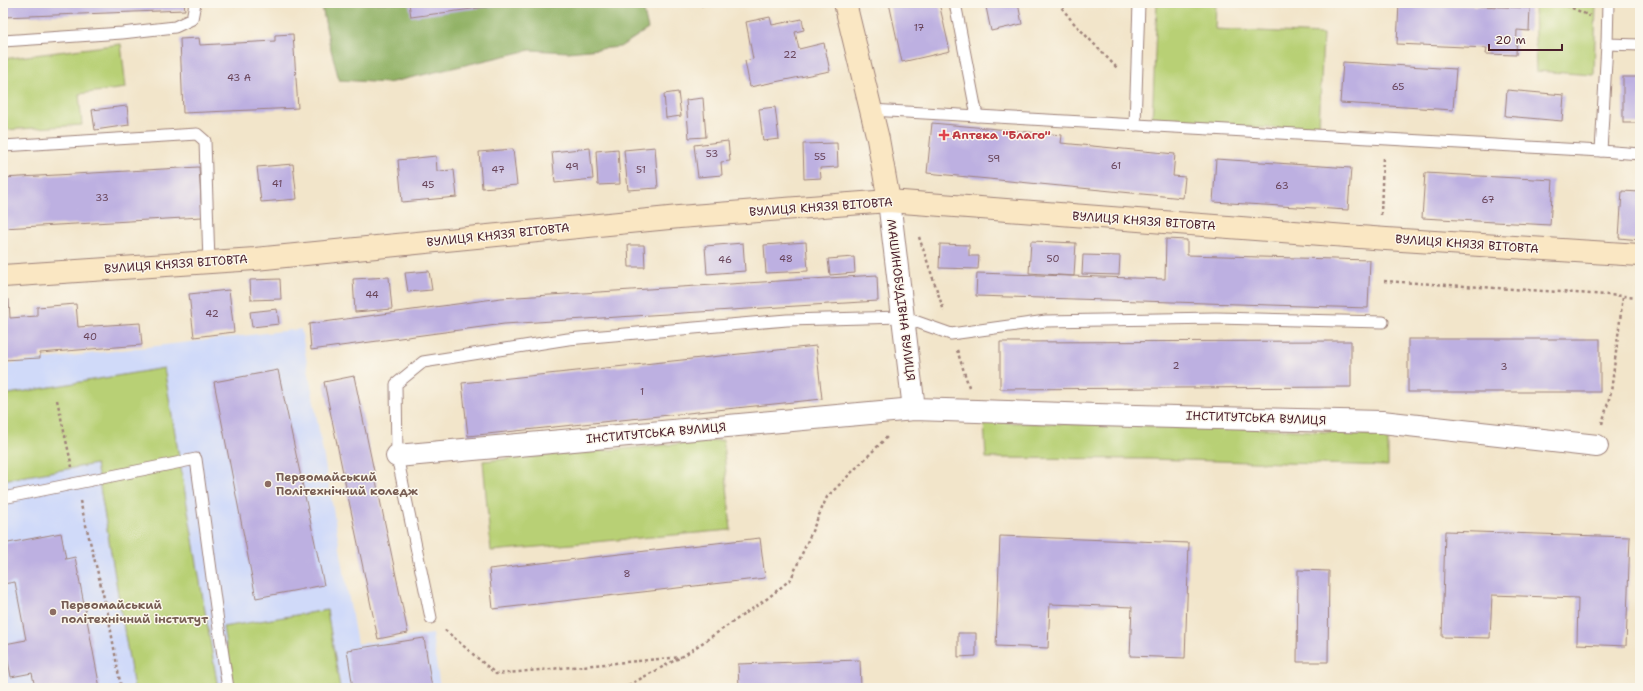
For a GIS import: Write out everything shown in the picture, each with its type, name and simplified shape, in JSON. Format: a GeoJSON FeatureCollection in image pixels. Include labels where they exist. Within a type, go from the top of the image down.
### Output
{"type":"FeatureCollection","features":[{"type":"Feature","properties":{"kind":"street","name":"МАШИНОБУДІВНА ВУЛИЦЯ"},"geometry":{"type":"LineString","coordinates":[[845,3],[878,139],[888,201],[914,409]]}},
{"type":"Feature","properties":{"kind":"street","name":"ВУЛИЦЯ КНЯЗЯ ВІТОВТА"},"geometry":{"type":"LineString","coordinates":[[3,276],[209,262],[678,217],[888,201],[1386,239],[1640,255]]}},
{"type":"Feature","properties":{"kind":"street","name":"ІНСТИТУТСЬКА ВУЛИЦЯ"},"geometry":{"type":"LineString","coordinates":[[397,456],[914,409],[1382,422],[1597,446]]}},
{"type":"Feature","properties":{"kind":"lane"},"geometry":{"type":"LineString","coordinates":[[3,41],[175,28],[192,19],[195,3]]}},
{"type":"Feature","properties":{"kind":"lane"},"geometry":{"type":"LineString","coordinates":[[956,3],[977,116]]}},
{"type":"Feature","properties":{"kind":"lane"},"geometry":{"type":"LineString","coordinates":[[1135,125],[1139,3]]}},
{"type":"Feature","properties":{"kind":"lane"},"geometry":{"type":"LineString","coordinates":[[1601,151],[1608,44],[1608,3]]}},
{"type":"Feature","properties":{"kind":"lane"},"geometry":{"type":"LineString","coordinates":[[1608,44],[1640,45]]}},
{"type":"Feature","properties":{"kind":"lane"},"geometry":{"type":"LineString","coordinates":[[870,110],[1640,154]]}},
{"type":"Feature","properties":{"kind":"lane"},"geometry":{"type":"LineString","coordinates":[[3,146],[197,134],[205,141],[209,262]]}},
{"type":"Feature","properties":{"kind":"lane"},"geometry":{"type":"LineString","coordinates":[[431,618],[397,456],[396,384],[423,362],[568,339],[786,320],[903,317],[951,334],[1046,321],[1216,318],[1383,322]]}},
{"type":"Feature","properties":{"kind":"lane"},"geometry":{"type":"LineString","coordinates":[[3,498],[196,459],[228,688]]}},
{"type":"Feature","properties":{"kind":"path"},"geometry":{"type":"LineString","coordinates":[[1058,3],[1072,21],[1136,88]]}},
{"type":"Feature","properties":{"kind":"path"},"geometry":{"type":"LineString","coordinates":[[1561,3],[1608,25]]}},
{"type":"Feature","properties":{"kind":"path"},"geometry":{"type":"LineString","coordinates":[[1380,219],[1384,139]]}},
{"type":"Feature","properties":{"kind":"path"},"geometry":{"type":"LineString","coordinates":[[1384,281],[1640,297]]}},
{"type":"Feature","properties":{"kind":"path"},"geometry":{"type":"LineString","coordinates":[[1597,446],[1611,392],[1623,296]]}},
{"type":"Feature","properties":{"kind":"path"},"geometry":{"type":"LineString","coordinates":[[57,400],[108,614],[121,688]]}},
{"type":"Feature","properties":{"kind":"path"},"geometry":{"type":"LineString","coordinates":[[622,688],[683,656],[768,598],[791,579],[827,497],[914,409]]}},
{"type":"Feature","properties":{"kind":"path"},"geometry":{"type":"LineString","coordinates":[[431,618],[496,674],[683,656]]}},
{"type":"Feature","properties":{"kind":"path"},"geometry":{"type":"LineString","coordinates":[[3,662],[8,661]]}},
{"type":"Feature","properties":{"kind":"path"},"geometry":{"type":"LineString","coordinates":[[3,676],[6,688]]}},
{"type":"Feature","properties":{"kind":"shaded area"},"geometry":{"type":"Polygon","coordinates":[[[301,329],[357,644],[432,634],[440,688],[3,688],[3,364],[301,329]]]}},
{"type":"Feature","properties":{"kind":"green space"},"geometry":{"type":"Polygon","coordinates":[[[323,3],[642,3],[648,29],[620,47],[568,52],[530,50],[388,83],[339,80],[329,42],[322,7],[323,3]]]}},
{"type":"Feature","properties":{"kind":"green space"},"geometry":{"type":"Polygon","coordinates":[[[1157,3],[1216,3],[1215,29],[1323,34],[1319,130],[1152,123],[1157,3]]]}},
{"type":"Feature","properties":{"kind":"green space"},"geometry":{"type":"Polygon","coordinates":[[[1534,3],[1596,3],[1594,75],[1536,71],[1534,3]]]}},
{"type":"Feature","properties":{"kind":"green space"},"geometry":{"type":"Polygon","coordinates":[[[121,44],[126,88],[79,94],[82,125],[4,130],[3,59],[121,44]]]}},
{"type":"Feature","properties":{"kind":"green space"},"geometry":{"type":"Polygon","coordinates":[[[164,368],[218,688],[134,688],[96,464],[3,480],[3,395],[164,368]]]}},
{"type":"Feature","properties":{"kind":"green space"},"geometry":{"type":"Polygon","coordinates":[[[984,422],[1279,429],[1388,436],[1388,466],[1148,459],[986,458],[984,422]]]}},
{"type":"Feature","properties":{"kind":"green space"},"geometry":{"type":"Polygon","coordinates":[[[723,440],[731,530],[491,551],[483,461],[723,440]]]}},
{"type":"Feature","properties":{"kind":"green space"},"geometry":{"type":"Polygon","coordinates":[[[327,610],[340,688],[233,688],[223,627],[327,610]]]}},
{"type":"Feature","properties":{"kind":"building"},"geometry":{"type":"Polygon","coordinates":[[[3,3],[184,3],[185,10],[3,17],[3,3]]]}},
{"type":"Feature","properties":{"kind":"building"},"geometry":{"type":"Polygon","coordinates":[[[409,3],[510,3],[510,4],[411,17],[409,3]]]}},
{"type":"Feature","properties":{"kind":"building"},"geometry":{"type":"Polygon","coordinates":[[[700,3],[713,3],[713,4],[701,6],[700,3]]]}},
{"type":"Feature","properties":{"kind":"building"},"geometry":{"type":"Polygon","coordinates":[[[889,3],[939,3],[950,51],[902,62],[889,3]]]}},
{"type":"Feature","properties":{"kind":"building"},"geometry":{"type":"Polygon","coordinates":[[[1007,3],[1018,3],[1022,24],[991,31],[986,7],[1007,3]]]}},
{"type":"Feature","properties":{"kind":"building"},"geometry":{"type":"Polygon","coordinates":[[[1399,3],[1530,8],[1529,31],[1517,30],[1516,55],[1486,54],[1487,48],[1397,44],[1399,3]]]}},
{"type":"Feature","properties":{"kind":"building"},"geometry":{"type":"Polygon","coordinates":[[[770,17],[772,25],[802,19],[804,30],[795,32],[799,49],[824,43],[830,71],[750,87],[745,61],[753,59],[746,22],[770,17]]]}},
{"type":"Feature","properties":{"kind":"building"},"geometry":{"type":"Polygon","coordinates":[[[293,34],[298,108],[183,113],[180,39],[199,38],[200,45],[275,41],[275,35],[293,34]]]}},
{"type":"Feature","properties":{"kind":"building"},"geometry":{"type":"Polygon","coordinates":[[[1343,62],[1456,69],[1453,110],[1340,103],[1343,62]]]}},
{"type":"Feature","properties":{"kind":"building"},"geometry":{"type":"Polygon","coordinates":[[[1623,77],[1640,77],[1640,123],[1623,123],[1623,77]]]}},
{"type":"Feature","properties":{"kind":"building"},"geometry":{"type":"Polygon","coordinates":[[[1507,90],[1564,95],[1562,121],[1505,116],[1507,90]]]}},
{"type":"Feature","properties":{"kind":"building"},"geometry":{"type":"Polygon","coordinates":[[[678,92],[681,116],[666,118],[664,94],[678,92]]]}},
{"type":"Feature","properties":{"kind":"building"},"geometry":{"type":"Polygon","coordinates":[[[703,98],[706,137],[689,138],[686,100],[703,98]]]}},
{"type":"Feature","properties":{"kind":"building"},"geometry":{"type":"Polygon","coordinates":[[[127,106],[129,125],[95,130],[92,110],[127,106]]]}},
{"type":"Feature","properties":{"kind":"building"},"geometry":{"type":"Polygon","coordinates":[[[775,107],[779,139],[763,141],[759,109],[775,107]]]}},
{"type":"Feature","properties":{"kind":"building"},"geometry":{"type":"Polygon","coordinates":[[[932,123],[1062,135],[1061,143],[1175,154],[1173,176],[1185,177],[1183,198],[927,173],[932,123]]]}},
{"type":"Feature","properties":{"kind":"building"},"geometry":{"type":"Polygon","coordinates":[[[728,141],[730,161],[721,162],[722,175],[698,177],[694,145],[728,141]]]}},
{"type":"Feature","properties":{"kind":"building"},"geometry":{"type":"Polygon","coordinates":[[[837,143],[838,167],[820,168],[821,178],[804,179],[803,144],[837,143]]]}},
{"type":"Feature","properties":{"kind":"building"},"geometry":{"type":"Polygon","coordinates":[[[655,147],[658,188],[628,190],[624,150],[655,147]]]}},
{"type":"Feature","properties":{"kind":"building"},"geometry":{"type":"Polygon","coordinates":[[[590,148],[593,179],[555,183],[552,152],[590,148]]]}},
{"type":"Feature","properties":{"kind":"building"},"geometry":{"type":"Polygon","coordinates":[[[513,149],[517,185],[482,188],[479,152],[513,149]]]}},
{"type":"Feature","properties":{"kind":"building"},"geometry":{"type":"Polygon","coordinates":[[[618,149],[620,184],[598,185],[596,151],[618,149]]]}},
{"type":"Feature","properties":{"kind":"building"},"geometry":{"type":"Polygon","coordinates":[[[436,156],[437,171],[454,170],[457,197],[402,202],[398,160],[436,156]]]}},
{"type":"Feature","properties":{"kind":"building"},"geometry":{"type":"Polygon","coordinates":[[[1216,159],[1351,168],[1348,210],[1213,202],[1216,159]]]}},
{"type":"Feature","properties":{"kind":"building"},"geometry":{"type":"Polygon","coordinates":[[[293,164],[297,199],[261,202],[257,167],[293,164]]]}},
{"type":"Feature","properties":{"kind":"building"},"geometry":{"type":"Polygon","coordinates":[[[199,167],[202,217],[3,228],[3,178],[199,167]]]}},
{"type":"Feature","properties":{"kind":"building"},"geometry":{"type":"Polygon","coordinates":[[[1425,173],[1553,180],[1550,225],[1422,218],[1425,173]]]}},
{"type":"Feature","properties":{"kind":"building"},"geometry":{"type":"Polygon","coordinates":[[[1622,191],[1640,192],[1640,240],[1619,238],[1622,191]]]}},
{"type":"Feature","properties":{"kind":"building"},"geometry":{"type":"Polygon","coordinates":[[[1166,239],[1187,240],[1187,255],[1370,260],[1368,308],[976,296],[977,273],[1165,279],[1166,239]]]}},
{"type":"Feature","properties":{"kind":"building"},"geometry":{"type":"Polygon","coordinates":[[[1031,241],[1076,243],[1074,276],[1029,273],[1031,241]]]}},
{"type":"Feature","properties":{"kind":"building"},"geometry":{"type":"Polygon","coordinates":[[[806,242],[808,271],[766,273],[764,245],[806,242]]]}},
{"type":"Feature","properties":{"kind":"building"},"geometry":{"type":"Polygon","coordinates":[[[743,243],[745,271],[707,274],[705,246],[743,243]]]}},
{"type":"Feature","properties":{"kind":"building"},"geometry":{"type":"Polygon","coordinates":[[[940,244],[969,245],[969,256],[979,256],[978,269],[939,268],[940,244]]]}},
{"type":"Feature","properties":{"kind":"building"},"geometry":{"type":"Polygon","coordinates":[[[628,245],[644,245],[645,267],[629,267],[628,245]]]}},
{"type":"Feature","properties":{"kind":"building"},"geometry":{"type":"Polygon","coordinates":[[[1083,255],[1120,256],[1119,275],[1082,274],[1083,255]]]}},
{"type":"Feature","properties":{"kind":"building"},"geometry":{"type":"Polygon","coordinates":[[[854,257],[855,273],[830,275],[828,259],[854,257]]]}},
{"type":"Feature","properties":{"kind":"building"},"geometry":{"type":"Polygon","coordinates":[[[429,271],[432,290],[408,292],[405,273],[429,271]]]}},
{"type":"Feature","properties":{"kind":"building"},"geometry":{"type":"Polygon","coordinates":[[[877,275],[878,301],[504,324],[311,350],[309,324],[501,298],[877,275]]]}},
{"type":"Feature","properties":{"kind":"building"},"geometry":{"type":"Polygon","coordinates":[[[389,277],[392,309],[355,312],[353,279],[389,277]]]}},
{"type":"Feature","properties":{"kind":"building"},"geometry":{"type":"Polygon","coordinates":[[[280,279],[281,299],[251,300],[250,280],[280,279]]]}},
{"type":"Feature","properties":{"kind":"building"},"geometry":{"type":"Polygon","coordinates":[[[229,290],[234,332],[194,337],[189,294],[229,290]]]}},
{"type":"Feature","properties":{"kind":"building"},"geometry":{"type":"Polygon","coordinates":[[[9,300],[10,318],[37,316],[37,307],[76,304],[78,327],[140,323],[142,345],[40,353],[40,358],[3,360],[3,301],[9,300]]]}},
{"type":"Feature","properties":{"kind":"building"},"geometry":{"type":"Polygon","coordinates":[[[277,309],[279,324],[252,327],[250,312],[277,309]]]}},
{"type":"Feature","properties":{"kind":"building"},"geometry":{"type":"Polygon","coordinates":[[[1408,339],[1600,339],[1600,392],[1408,392],[1408,339]]]}},
{"type":"Feature","properties":{"kind":"building"},"geometry":{"type":"Polygon","coordinates":[[[1351,341],[1351,387],[1000,389],[1000,342],[1351,341]]]}},
{"type":"Feature","properties":{"kind":"building"},"geometry":{"type":"Polygon","coordinates":[[[816,346],[822,399],[468,436],[462,383],[816,346]]]}},
{"type":"Feature","properties":{"kind":"building","name":"Первомайський Політехнічний коледж"},"geometry":{"type":"Polygon","coordinates":[[[278,370],[324,585],[256,598],[214,382],[278,370]]]}},
{"type":"Feature","properties":{"kind":"building"},"geometry":{"type":"Polygon","coordinates":[[[354,376],[408,633],[378,639],[324,382],[354,376]]]}},
{"type":"Feature","properties":{"kind":"building"},"geometry":{"type":"Polygon","coordinates":[[[1445,531],[1630,537],[1626,646],[1577,644],[1578,598],[1492,595],[1490,638],[1442,637],[1445,531]]]}},
{"type":"Feature","properties":{"kind":"building","name":"Первомайський політехнічний інститут"},"geometry":{"type":"Polygon","coordinates":[[[61,533],[66,559],[75,557],[100,688],[35,688],[32,673],[11,677],[5,644],[26,640],[15,582],[3,584],[3,544],[61,533]]]}},
{"type":"Feature","properties":{"kind":"building"},"geometry":{"type":"Polygon","coordinates":[[[1000,536],[1189,543],[1185,658],[1130,656],[1132,607],[1050,604],[1048,648],[996,646],[1000,536]]]}},
{"type":"Feature","properties":{"kind":"building"},"geometry":{"type":"Polygon","coordinates":[[[760,538],[765,578],[493,609],[489,569],[760,538]]]}},
{"type":"Feature","properties":{"kind":"building"},"geometry":{"type":"Polygon","coordinates":[[[1298,570],[1329,571],[1328,662],[1297,662],[1298,570]]]}},
{"type":"Feature","properties":{"kind":"building"},"geometry":{"type":"Polygon","coordinates":[[[958,633],[976,633],[976,656],[958,657],[958,633]]]}},
{"type":"Feature","properties":{"kind":"building"},"geometry":{"type":"Polygon","coordinates":[[[424,638],[432,688],[353,688],[347,650],[424,638]]]}},
{"type":"Feature","properties":{"kind":"building"},"geometry":{"type":"Polygon","coordinates":[[[860,660],[861,688],[739,688],[738,664],[860,660]]]}},
{"type":"Feature","properties":{"kind":"place","name":"Аптека \"Благо\""},"geometry":{"type":"Point","coordinates":[944,135]}},
{"type":"Feature","properties":{"kind":"place","name":"Первомайський Політехнічний коледж"},"geometry":{"type":"Point","coordinates":[268,484]}},
{"type":"Feature","properties":{"kind":"place","name":"Первомайський політехнічний інститут"},"geometry":{"type":"Point","coordinates":[53,612]}}]}
